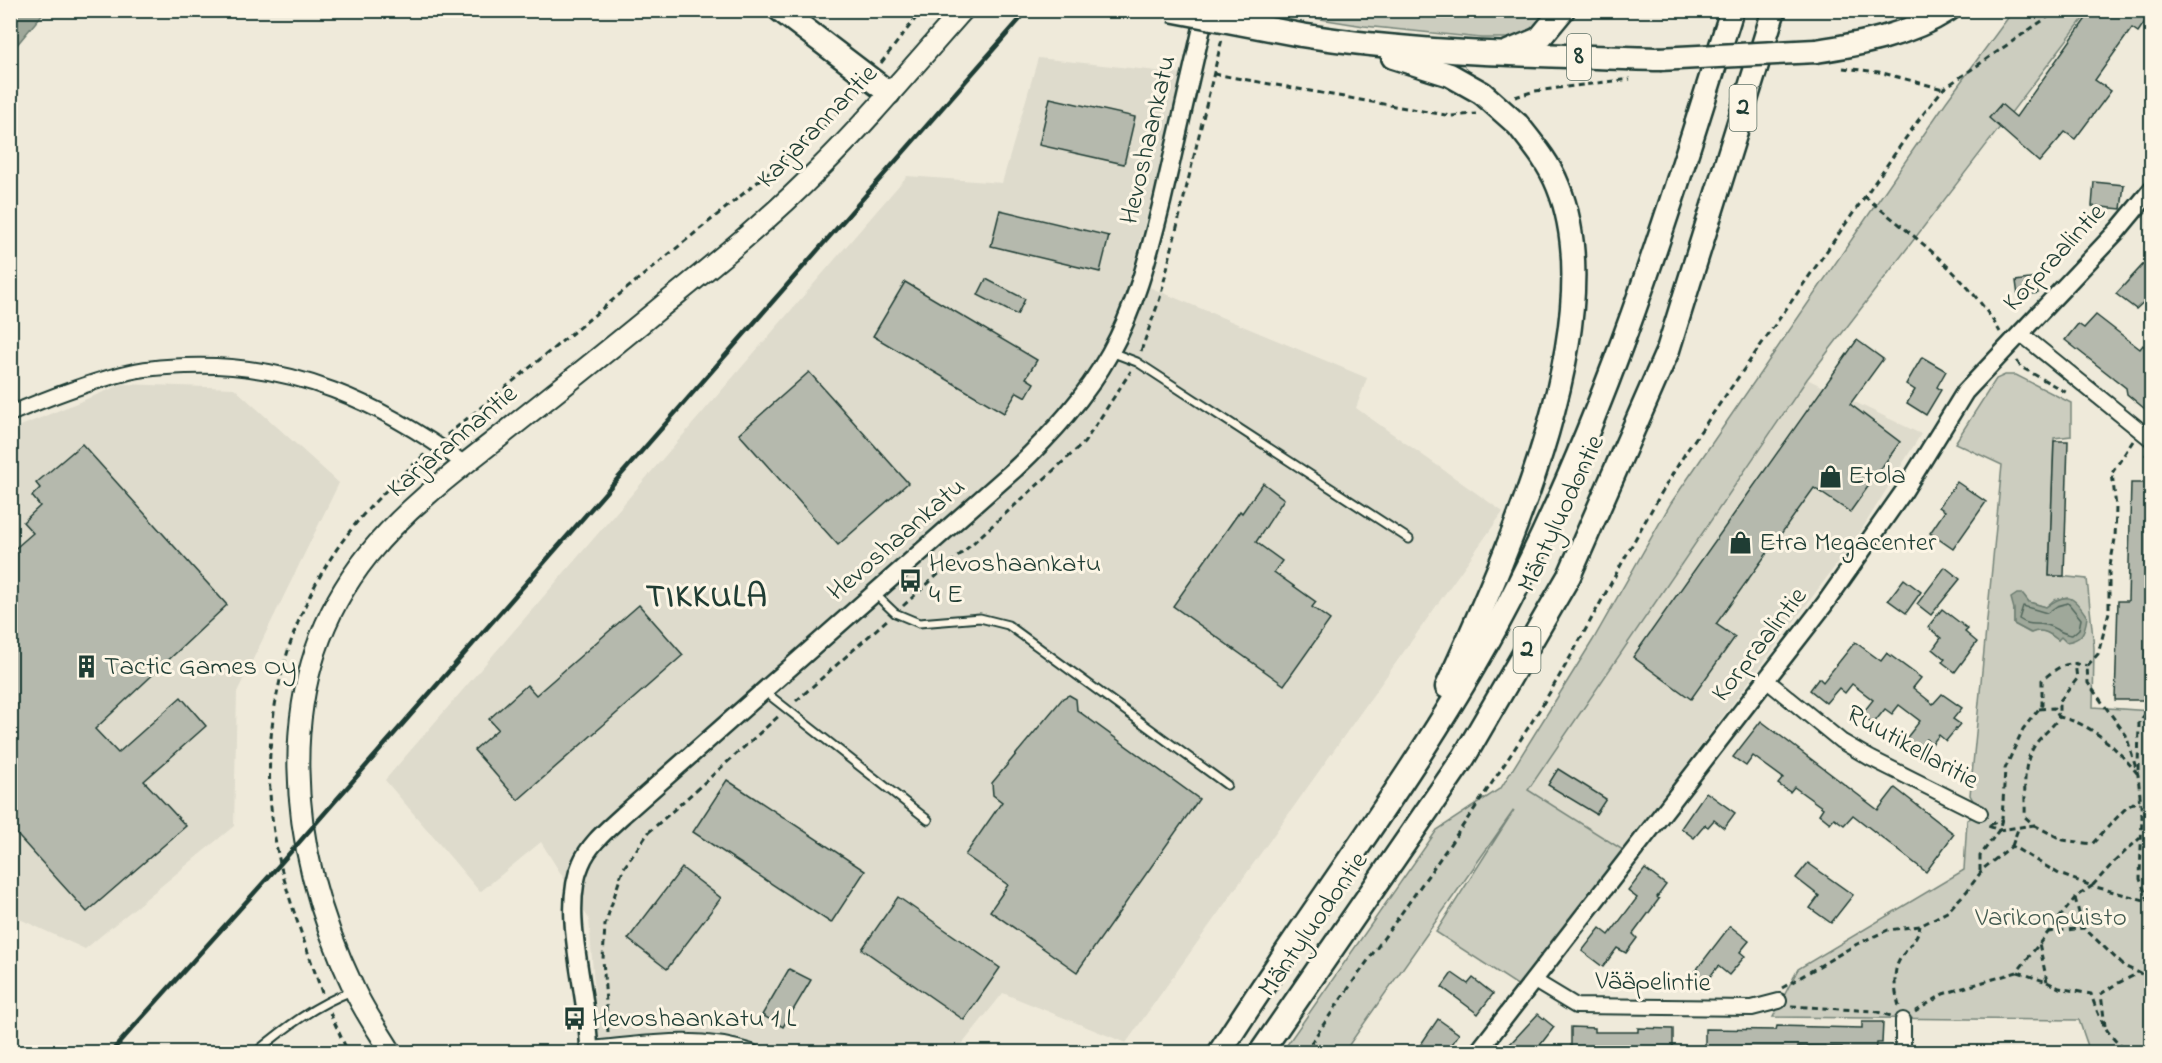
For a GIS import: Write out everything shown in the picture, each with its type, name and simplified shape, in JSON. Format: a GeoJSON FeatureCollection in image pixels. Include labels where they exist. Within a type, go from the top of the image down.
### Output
{"type":"FeatureCollection","features":[{"type":"Feature","properties":{"kind":"highway"},"geometry":{"type":"LineString","coordinates":[[780,10],[889,93]]}},
{"type":"Feature","properties":{"kind":"highway","name":"8"},"geometry":{"type":"LineString","coordinates":[[1170,10],[1360,45],[1498,54],[1659,59],[1816,51],[1860,45],[1898,33],[1948,10]]}},
{"type":"Feature","properties":{"kind":"highway","name":"8"},"geometry":{"type":"LineString","coordinates":[[1498,54],[1522,48],[1539,39],[1563,10]]}},
{"type":"Feature","properties":{"kind":"highway","name":"Mäntyluodontie"},"geometry":{"type":"LineString","coordinates":[[1220,1053],[1271,973],[1365,838],[1443,720],[1497,626],[1562,493],[1617,360],[1664,228],[1732,10]]}},
{"type":"Feature","properties":{"kind":"highway","name":"Mäntyluodontie"},"geometry":{"type":"LineString","coordinates":[[1261,1053],[1464,757],[1569,576],[1668,350],[1774,10]]}},
{"type":"Feature","properties":{"kind":"highway"},"geometry":{"type":"LineString","coordinates":[[1360,45],[1450,75],[1482,103],[1518,125],[1543,158],[1553,176],[1568,221],[1575,269],[1570,329],[1557,396],[1529,489],[1481,613],[1442,699],[1443,720]]}},
{"type":"Feature","properties":{"kind":"main road","name":"Karjarannantie"},"geometry":{"type":"LineString","coordinates":[[391,1053],[354,990],[327,922],[305,836],[299,789],[298,739],[301,702],[324,628],[367,556],[399,521],[465,464],[753,232],[819,170],[963,10]]}},
{"type":"Feature","properties":{"kind":"street","name":"Hevoshaankatu"},"geometry":{"type":"LineString","coordinates":[[589,1051],[573,911],[575,887],[581,864],[597,840],[623,815],[1040,445],[1067,416],[1111,352],[1140,282],[1152,242],[1206,10]]}},
{"type":"Feature","properties":{"kind":"street","name":"Korpraalintie"},"geometry":{"type":"LineString","coordinates":[[1478,1053],[1824,605],[1904,491],[1965,392],[2118,230],[2151,189]]}},
{"type":"Feature","properties":{"kind":"street"},"geometry":{"type":"LineString","coordinates":[[2020,333],[2151,440]]}},
{"type":"Feature","properties":{"kind":"street"},"geometry":{"type":"LineString","coordinates":[[10,414],[124,373],[165,367],[209,366],[258,369],[321,384],[393,417],[465,464]]}},
{"type":"Feature","properties":{"kind":"street","name":"Ruutikellaritie"},"geometry":{"type":"LineString","coordinates":[[1765,679],[1841,741],[1870,759],[1980,813]]}},
{"type":"Feature","properties":{"kind":"street","name":"Vääpelintie"},"geometry":{"type":"LineString","coordinates":[[1533,980],[1576,1006],[1752,1008],[1779,1001]]}},
{"type":"Feature","properties":{"kind":"street"},"geometry":{"type":"LineString","coordinates":[[1903,1053],[1904,1020]]}},
{"type":"Feature","properties":{"kind":"street"},"geometry":{"type":"LineString","coordinates":[[589,1051],[696,1040],[726,1044],[752,1053]]}},
{"type":"Feature","properties":{"kind":"lane"},"geometry":{"type":"LineString","coordinates":[[1111,352],[1137,362],[1408,539]]}},
{"type":"Feature","properties":{"kind":"lane"},"geometry":{"type":"LineString","coordinates":[[874,593],[895,613],[919,623],[980,618],[1008,625],[1227,786]]}},
{"type":"Feature","properties":{"kind":"lane"},"geometry":{"type":"LineString","coordinates":[[764,691],[928,820]]}},
{"type":"Feature","properties":{"kind":"lane"},"geometry":{"type":"LineString","coordinates":[[256,1053],[279,1032],[324,1001],[354,990]]}},
{"type":"Feature","properties":{"kind":"path"},"geometry":{"type":"LineString","coordinates":[[348,1053],[324,1001],[280,863],[273,831],[271,788],[275,706],[286,656],[306,604],[326,566],[349,532],[380,495],[436,444],[819,132],[869,78],[922,10]]}},
{"type":"Feature","properties":{"kind":"path"},"geometry":{"type":"LineString","coordinates":[[1305,1053],[1496,778],[1579,644],[1658,497],[1864,196],[1943,89],[2058,10]]}},
{"type":"Feature","properties":{"kind":"path"},"geometry":{"type":"LineString","coordinates":[[1840,68],[1879,72],[1943,89]]}},
{"type":"Feature","properties":{"kind":"path"},"geometry":{"type":"LineString","coordinates":[[1214,74],[1451,116],[1482,103]]}},
{"type":"Feature","properties":{"kind":"path"},"geometry":{"type":"LineString","coordinates":[[1511,98],[1535,92],[1632,79]]}},
{"type":"Feature","properties":{"kind":"path"},"geometry":{"type":"LineString","coordinates":[[1864,196],[1933,252],[1987,310],[2021,367],[2070,395]]}},
{"type":"Feature","properties":{"kind":"path"},"geometry":{"type":"LineString","coordinates":[[2138,775],[2126,735],[2088,683],[2087,666],[2098,654],[2109,612],[2109,571],[2115,540],[2112,473],[2140,431]]}},
{"type":"Feature","properties":{"kind":"path"},"geometry":{"type":"LineString","coordinates":[[2127,440],[2135,446]]}},
{"type":"Feature","properties":{"kind":"path"},"geometry":{"type":"LineString","coordinates":[[2143,453],[2151,459]]}},
{"type":"Feature","properties":{"kind":"path"},"geometry":{"type":"LineString","coordinates":[[1980,873],[1980,856],[1999,830],[2002,819],[2005,769],[2023,729],[2042,705],[2042,680],[2061,664],[2074,662],[2087,666]]}},
{"type":"Feature","properties":{"kind":"path"},"geometry":{"type":"LineString","coordinates":[[2074,662],[2077,679],[2059,702],[2059,717],[2037,742],[2027,760],[2024,779],[2025,817],[2034,825],[2063,840],[2092,844],[2124,810],[2140,798]]}},
{"type":"Feature","properties":{"kind":"path"},"geometry":{"type":"LineString","coordinates":[[2151,706],[2139,722],[2138,775],[2140,879],[2151,911]]}},
{"type":"Feature","properties":{"kind":"path"},"geometry":{"type":"LineString","coordinates":[[2039,709],[2054,708],[2059,717],[2084,725],[2119,752],[2138,775]]}},
{"type":"Feature","properties":{"kind":"path"},"geometry":{"type":"LineString","coordinates":[[1980,813],[1988,826],[1999,830],[2034,825]]}},
{"type":"Feature","properties":{"kind":"path"},"geometry":{"type":"LineString","coordinates":[[1988,826],[2002,819]]}},
{"type":"Feature","properties":{"kind":"path"},"geometry":{"type":"LineString","coordinates":[[1904,1020],[1874,1011],[1784,1006],[1779,1001],[1778,992],[1785,984],[1857,944],[1887,930],[1920,926],[1947,912],[1980,873],[2012,846],[2018,829]]}},
{"type":"Feature","properties":{"kind":"path"},"geometry":{"type":"LineString","coordinates":[[2017,972],[2075,898],[2092,886],[2114,861],[2140,838]]}},
{"type":"Feature","properties":{"kind":"path"},"geometry":{"type":"LineString","coordinates":[[2012,846],[2059,874],[2092,886],[2148,901]]}},
{"type":"Feature","properties":{"kind":"path"},"geometry":{"type":"LineString","coordinates":[[2075,898],[2084,928],[2105,951],[2138,974],[2151,979]]}},
{"type":"Feature","properties":{"kind":"path"},"geometry":{"type":"LineString","coordinates":[[1904,1020],[1894,991],[1898,962],[1918,934],[1920,926]]}},
{"type":"Feature","properties":{"kind":"path"},"geometry":{"type":"LineString","coordinates":[[2048,932],[2084,928]]}},
{"type":"Feature","properties":{"kind":"path"},"geometry":{"type":"LineString","coordinates":[[2039,943],[2047,982]]}},
{"type":"Feature","properties":{"kind":"path"},"geometry":{"type":"LineString","coordinates":[[1904,1020],[1943,994],[2017,972],[2059,988],[2091,994],[2106,1029],[2122,1048],[2131,1053]]}},
{"type":"Feature","properties":{"kind":"path"},"geometry":{"type":"LineString","coordinates":[[2106,1029],[2101,994],[2138,974]]}},
{"type":"Feature","properties":{"kind":"shaded area"},"geometry":{"type":"Polygon","coordinates":[[[1038,58],[1185,74],[1130,279],[1367,378],[1356,408],[1503,512],[1126,1043],[1003,993],[956,1052],[599,1052],[589,919],[541,842],[480,892],[385,780],[907,176],[1002,183],[1038,58]]]}},
{"type":"Feature","properties":{"kind":"shaded area"},"geometry":{"type":"Polygon","coordinates":[[[1807,379],[1921,434],[1857,537],[1623,850],[1528,790],[1807,379]]]}},
{"type":"Feature","properties":{"kind":"shaded area"},"geometry":{"type":"Polygon","coordinates":[[[123,384],[234,388],[339,483],[237,692],[234,826],[85,949],[11,915],[11,430],[123,384]]]}},
{"type":"Feature","properties":{"kind":"green space"},"geometry":{"type":"Polygon","coordinates":[[[1271,11],[1549,11],[1541,21],[1517,38],[1481,38],[1364,26],[1271,11]]]}},
{"type":"Feature","properties":{"kind":"green space"},"geometry":{"type":"Polygon","coordinates":[[[2013,11],[2089,11],[1807,379],[1528,790],[1623,850],[1525,990],[1436,932],[1514,810],[1344,1052],[1282,1052],[1437,830],[1501,788],[1593,640],[1671,503],[1946,102],[2013,11]]]}},
{"type":"Feature","properties":{"kind":"green space","name":"Varikonpuisto"},"geometry":{"type":"Polygon","coordinates":[[[2005,375],[2016,375],[2071,403],[2071,436],[2054,438],[2049,575],[2087,579],[2094,648],[2093,707],[2151,711],[2151,1052],[2090,1052],[2079,1020],[1773,1017],[1798,969],[1964,870],[1967,820],[1980,813],[1970,795],[2002,465],[1955,443],[1996,379],[2005,375]],[[2025,597],[2014,609],[2014,624],[2030,633],[2045,632],[2058,640],[2067,597],[2054,600],[2046,607],[2029,602],[2025,597]]]}},
{"type":"Feature","properties":{"kind":"water"},"geometry":{"type":"Polygon","coordinates":[[[10,11],[45,11],[11,52],[10,11]]]}},
{"type":"Feature","properties":{"kind":"water"},"geometry":{"type":"Polygon","coordinates":[[[2017,594],[2023,594],[2029,602],[2046,607],[2059,599],[2074,600],[2087,617],[2082,634],[2066,642],[2061,637],[2058,640],[2045,632],[2031,633],[2014,624],[2011,598],[2017,594]]]}},
{"type":"Feature","properties":{"kind":"building"},"geometry":{"type":"Polygon","coordinates":[[[2092,10],[2151,10],[2151,13],[2138,32],[2132,28],[2095,80],[2111,91],[2075,139],[2065,132],[2039,162],[1989,118],[2001,104],[2016,117],[2092,10]]]}},
{"type":"Feature","properties":{"kind":"building"},"geometry":{"type":"Polygon","coordinates":[[[1050,98],[1135,117],[1124,164],[1039,145],[1050,98]]]}},
{"type":"Feature","properties":{"kind":"building"},"geometry":{"type":"Polygon","coordinates":[[[2094,182],[2124,185],[2121,209],[2092,206],[2094,182]]]}},
{"type":"Feature","properties":{"kind":"building"},"geometry":{"type":"Polygon","coordinates":[[[1000,210],[1109,236],[1100,272],[991,246],[1000,210]]]}},
{"type":"Feature","properties":{"kind":"building"},"geometry":{"type":"Polygon","coordinates":[[[2151,256],[2151,295],[2136,309],[2116,294],[2151,256]]]}},
{"type":"Feature","properties":{"kind":"building"},"geometry":{"type":"Polygon","coordinates":[[[2036,278],[2038,293],[2018,296],[2016,281],[2036,278]]]}},
{"type":"Feature","properties":{"kind":"building"},"geometry":{"type":"Polygon","coordinates":[[[986,279],[1025,299],[1017,315],[978,295],[986,279]]]}},
{"type":"Feature","properties":{"kind":"building"},"geometry":{"type":"Polygon","coordinates":[[[905,282],[1037,360],[1026,378],[1034,383],[1026,397],[1017,392],[1004,413],[873,336],[905,282]]]}},
{"type":"Feature","properties":{"kind":"building"},"geometry":{"type":"Polygon","coordinates":[[[2096,315],[2140,349],[2143,345],[2151,352],[2151,414],[2127,394],[2126,388],[2065,340],[2078,324],[2084,328],[2096,315]]]}},
{"type":"Feature","properties":{"kind":"building"},"geometry":{"type":"Polygon","coordinates":[[[1857,340],[1883,359],[1850,404],[1900,442],[1850,512],[1814,488],[1716,624],[1735,637],[1691,699],[1633,657],[1857,340]]]}},
{"type":"Feature","properties":{"kind":"building"},"geometry":{"type":"Polygon","coordinates":[[[1922,357],[1946,371],[1937,387],[1941,390],[1926,415],[1907,403],[1915,390],[1906,384],[1922,357]]]}},
{"type":"Feature","properties":{"kind":"building"},"geometry":{"type":"Polygon","coordinates":[[[809,372],[908,483],[838,545],[739,434],[809,372]]]}},
{"type":"Feature","properties":{"kind":"building"},"geometry":{"type":"Polygon","coordinates":[[[2054,441],[2068,441],[2064,576],[2049,576],[2054,441]]]}},
{"type":"Feature","properties":{"kind":"building","name":"Tactic Games Oy"},"geometry":{"type":"Polygon","coordinates":[[[82,444],[227,605],[95,729],[118,753],[181,697],[206,726],[144,781],[186,826],[87,912],[10,827],[10,553],[33,533],[23,522],[40,506],[32,496],[40,488],[36,483],[82,444]]]}},
{"type":"Feature","properties":{"kind":"building"},"geometry":{"type":"Polygon","coordinates":[[[1957,482],[1986,502],[1953,549],[1930,533],[1945,511],[1939,507],[1957,482]]]}},
{"type":"Feature","properties":{"kind":"building"},"geometry":{"type":"Polygon","coordinates":[[[1263,483],[1284,499],[1256,542],[1282,561],[1274,572],[1316,602],[1312,607],[1330,620],[1284,685],[1173,606],[1240,511],[1242,513],[1263,483]]]}},
{"type":"Feature","properties":{"kind":"building"},"geometry":{"type":"Polygon","coordinates":[[[2131,483],[2151,483],[2149,700],[2115,700],[2118,601],[2128,601],[2131,483]]]}},
{"type":"Feature","properties":{"kind":"building"},"geometry":{"type":"Polygon","coordinates":[[[1945,567],[1960,579],[1931,615],[1917,604],[1945,567]]]}},
{"type":"Feature","properties":{"kind":"building"},"geometry":{"type":"Polygon","coordinates":[[[1904,579],[1921,592],[1906,613],[1888,600],[1904,579]]]}},
{"type":"Feature","properties":{"kind":"building"},"geometry":{"type":"Polygon","coordinates":[[[639,605],[683,655],[518,800],[474,750],[498,729],[489,719],[527,685],[536,695],[639,605]]]}},
{"type":"Feature","properties":{"kind":"building"},"geometry":{"type":"Polygon","coordinates":[[[1942,609],[1968,629],[1965,632],[1977,642],[1955,672],[1942,662],[1945,659],[1933,649],[1941,638],[1928,627],[1942,609]]]}},
{"type":"Feature","properties":{"kind":"building"},"geometry":{"type":"Polygon","coordinates":[[[1855,642],[1881,661],[1887,653],[1921,678],[1913,688],[1933,704],[1942,694],[1962,708],[1953,719],[1960,724],[1946,741],[1939,735],[1932,744],[1926,739],[1913,755],[1901,745],[1920,721],[1899,705],[1892,714],[1885,709],[1873,724],[1861,715],[1873,700],[1852,684],[1845,693],[1839,688],[1826,703],[1810,690],[1819,678],[1823,682],[1855,642]]]}},
{"type":"Feature","properties":{"kind":"building"},"geometry":{"type":"Polygon","coordinates":[[[1069,695],[1076,699],[1077,710],[1199,799],[1077,972],[990,911],[1008,885],[965,855],[1002,802],[993,795],[992,783],[1063,698],[1069,695]]]}},
{"type":"Feature","properties":{"kind":"building"},"geometry":{"type":"Polygon","coordinates":[[[1761,721],[1878,810],[1895,788],[1954,834],[1926,872],[1853,815],[1844,825],[1834,818],[1830,823],[1819,814],[1823,808],[1794,787],[1790,792],[1778,784],[1783,778],[1753,756],[1746,766],[1733,757],[1761,721]]]}},
{"type":"Feature","properties":{"kind":"building"},"geometry":{"type":"Polygon","coordinates":[[[1558,769],[1606,799],[1596,814],[1548,785],[1558,769]]]}},
{"type":"Feature","properties":{"kind":"building"},"geometry":{"type":"Polygon","coordinates":[[[727,780],[865,871],[831,923],[693,832],[727,780]]]}},
{"type":"Feature","properties":{"kind":"building"},"geometry":{"type":"Polygon","coordinates":[[[1706,792],[1735,813],[1724,828],[1714,820],[1708,827],[1705,825],[1694,838],[1681,828],[1706,792]]]}},
{"type":"Feature","properties":{"kind":"building"},"geometry":{"type":"Polygon","coordinates":[[[1808,863],[1853,895],[1831,923],[1810,908],[1819,896],[1796,878],[1808,863]]]}},
{"type":"Feature","properties":{"kind":"building"},"geometry":{"type":"Polygon","coordinates":[[[682,868],[721,898],[667,969],[628,939],[682,868]]]}},
{"type":"Feature","properties":{"kind":"building"},"geometry":{"type":"Polygon","coordinates":[[[1645,869],[1666,885],[1657,897],[1659,899],[1633,934],[1637,938],[1626,953],[1617,948],[1603,967],[1582,951],[1600,928],[1609,935],[1637,898],[1628,891],[1645,869]]]}},
{"type":"Feature","properties":{"kind":"building"},"geometry":{"type":"Polygon","coordinates":[[[898,897],[1000,968],[964,1020],[862,949],[898,897]]]}},
{"type":"Feature","properties":{"kind":"building"},"geometry":{"type":"Polygon","coordinates":[[[1730,926],[1749,941],[1740,952],[1745,956],[1729,975],[1718,966],[1702,987],[1690,978],[1730,926]]]}},
{"type":"Feature","properties":{"kind":"building"},"geometry":{"type":"Polygon","coordinates":[[[789,969],[811,980],[783,1027],[762,1015],[789,969]]]}},
{"type":"Feature","properties":{"kind":"building"},"geometry":{"type":"Polygon","coordinates":[[[1452,973],[1468,984],[1473,978],[1493,994],[1478,1014],[1442,987],[1452,973]]]}},
{"type":"Feature","properties":{"kind":"building"},"geometry":{"type":"Polygon","coordinates":[[[1538,1014],[1554,1027],[1534,1053],[1507,1053],[1511,1047],[1509,1045],[1538,1014]]]}},
{"type":"Feature","properties":{"kind":"building"},"geometry":{"type":"Polygon","coordinates":[[[1438,1019],[1459,1034],[1446,1053],[1415,1053],[1438,1019]]]}},
{"type":"Feature","properties":{"kind":"building"},"geometry":{"type":"Polygon","coordinates":[[[1862,1022],[1883,1022],[1882,1043],[1877,1043],[1876,1053],[1842,1053],[1842,1047],[1798,1046],[1798,1053],[1705,1053],[1705,1029],[1776,1030],[1777,1026],[1862,1028],[1862,1022]]]}},
{"type":"Feature","properties":{"kind":"building"},"geometry":{"type":"Polygon","coordinates":[[[1571,1027],[1595,1028],[1595,1032],[1638,1032],[1638,1028],[1673,1029],[1673,1053],[1571,1053],[1571,1027]]]}},
{"type":"Feature","properties":{"kind":"railway"},"geometry":{"type":"LineString","coordinates":[[111,1052],[281,863],[1028,10]]}},
{"type":"Feature","properties":{"kind":"place","name":"Etola"},"geometry":{"type":"Point","coordinates":[1830,476]}},
{"type":"Feature","properties":{"kind":"place","name":"Etra Megacenter"},"geometry":{"type":"Point","coordinates":[1741,543]}},
{"type":"Feature","properties":{"kind":"place","name":"Hevoshaankatu 4 E"},"geometry":{"type":"Point","coordinates":[911,580]}},
{"type":"Feature","properties":{"kind":"place","name":"Tactic Games Oy"},"geometry":{"type":"Point","coordinates":[86,667]}},
{"type":"Feature","properties":{"kind":"place","name":"Hevoshaankatu 1 L"},"geometry":{"type":"Point","coordinates":[574,1019]}},
{"type":"Feature","properties":{"kind":"district","name":"TIKKULA"},"geometry":{"type":"Point","coordinates":[707,598]}}]}
